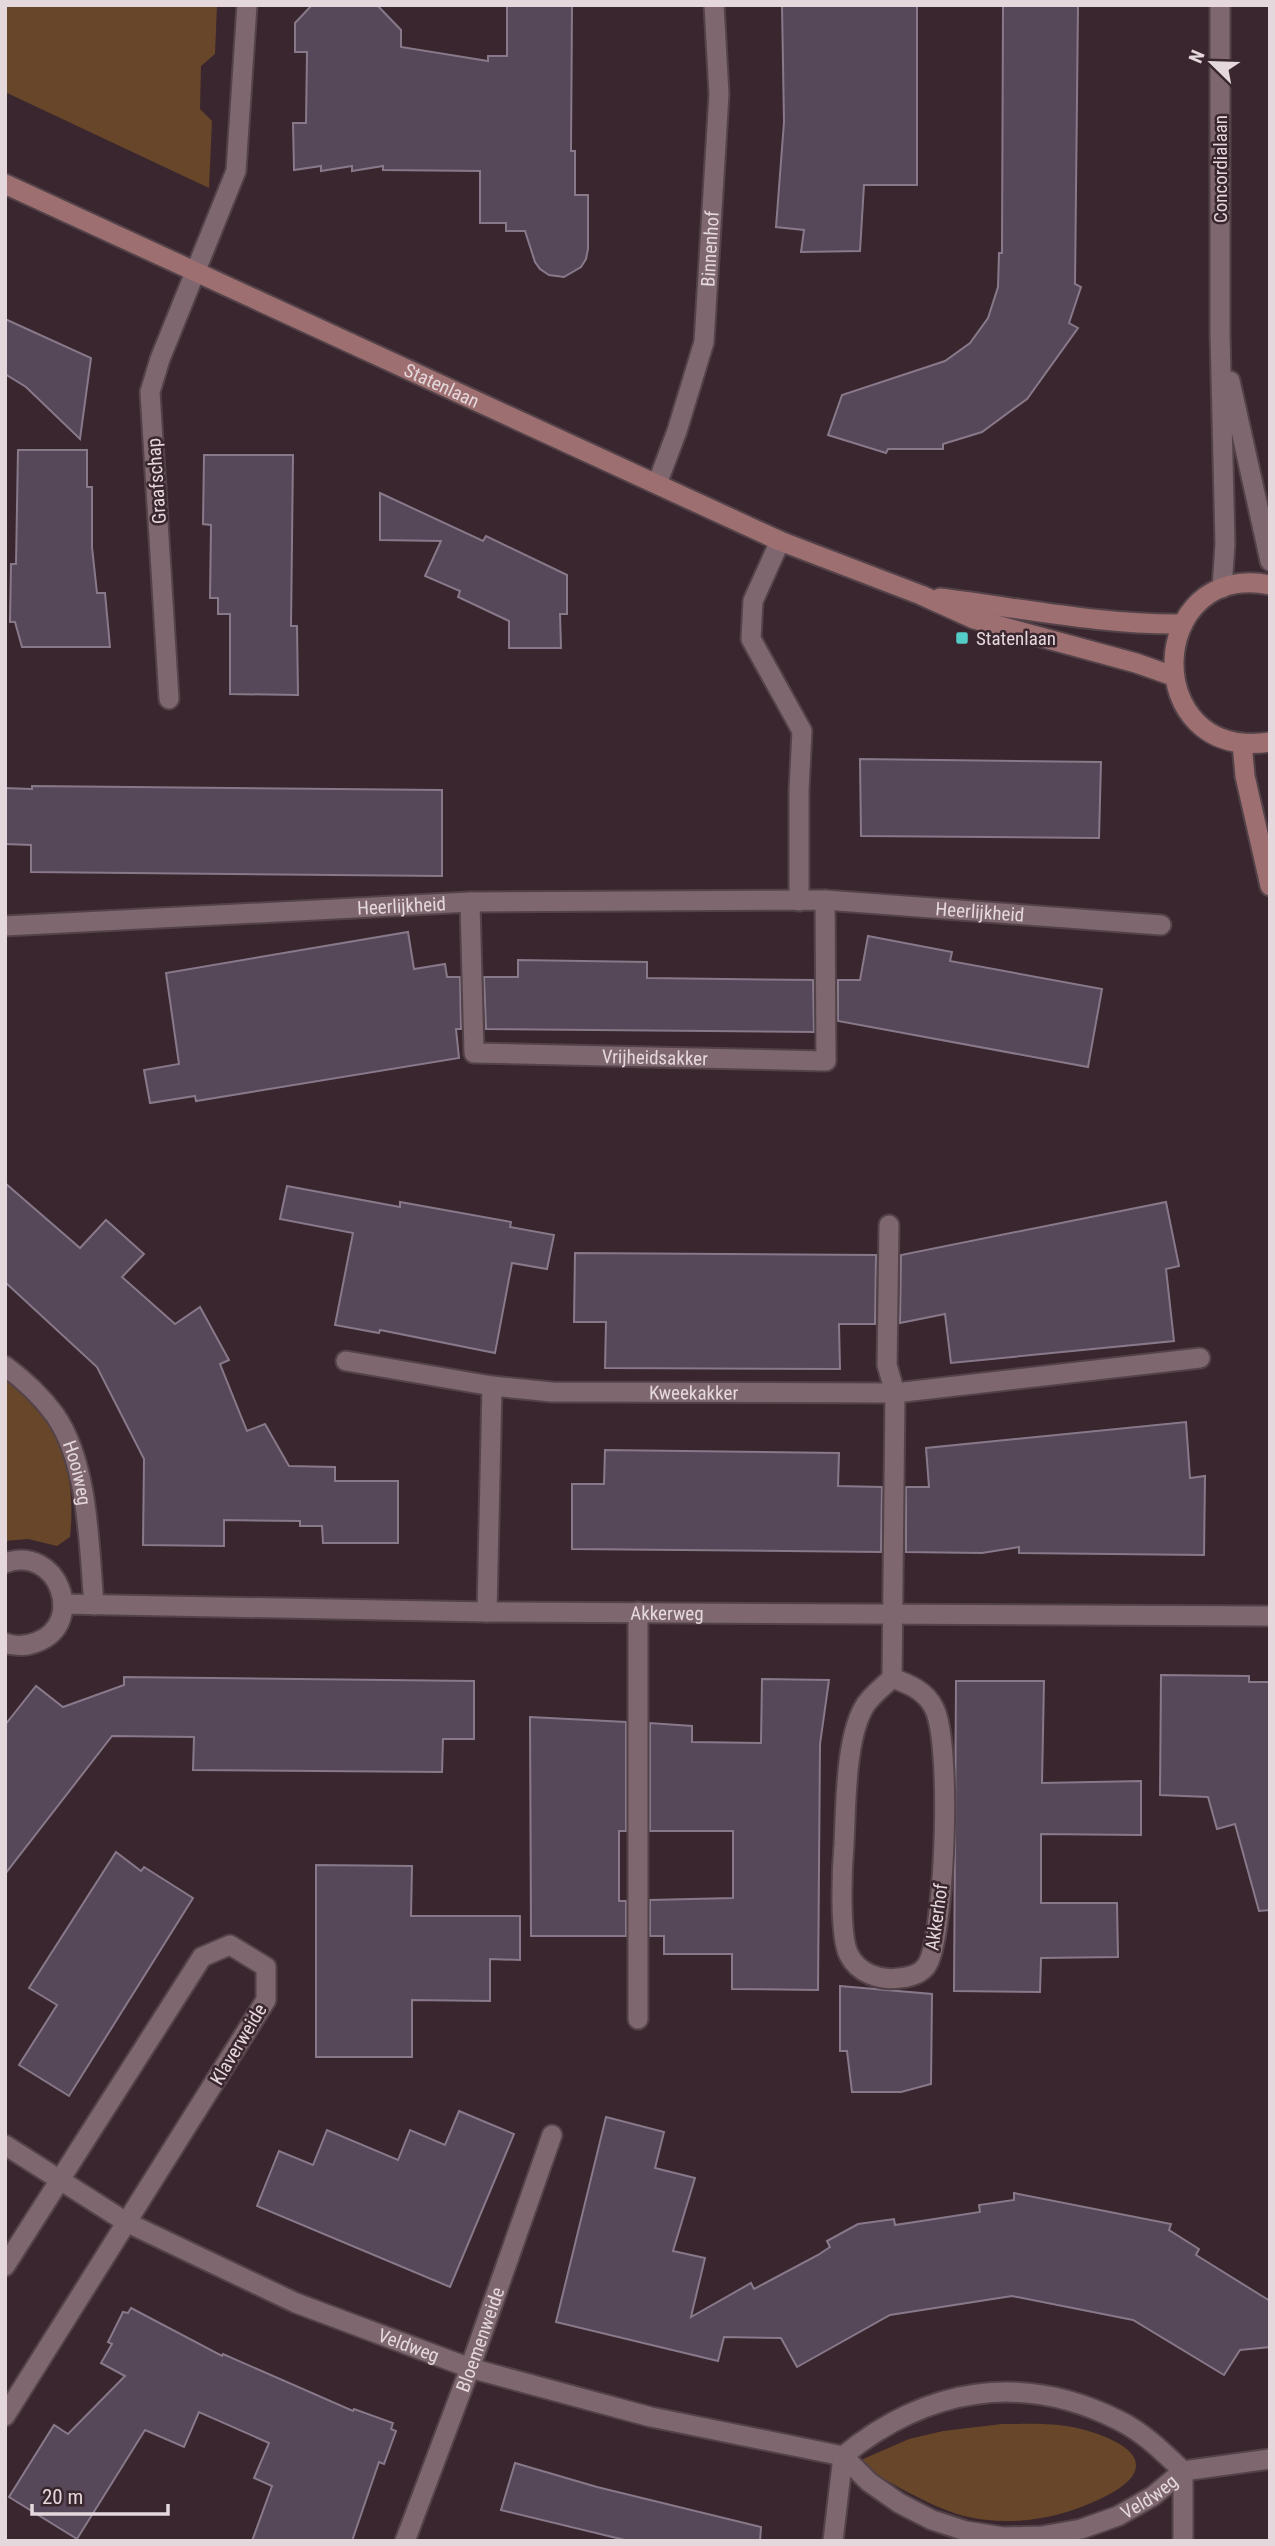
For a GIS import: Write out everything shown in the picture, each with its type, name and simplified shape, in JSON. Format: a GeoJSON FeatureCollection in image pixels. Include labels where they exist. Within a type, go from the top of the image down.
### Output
{"type":"FeatureCollection","features":[{"type":"Feature","properties":{"kind":"main road","name":"Statenlaan"},"geometry":{"type":"LineString","coordinates":[[5,184],[780,541],[921,595],[974,620],[1136,663],[1173,676]]}},
{"type":"Feature","properties":{"kind":"main road"},"geometry":{"type":"LineString","coordinates":[[1270,585],[1240,583],[1222,588],[1206,597],[1182,624],[1173,649],[1173,676],[1178,696],[1198,722],[1222,738],[1242,743],[1270,742]]}},
{"type":"Feature","properties":{"kind":"main road","name":"Statenlaan"},"geometry":{"type":"LineString","coordinates":[[921,595],[1142,625],[1182,624]]}},
{"type":"Feature","properties":{"kind":"main road"},"geometry":{"type":"LineString","coordinates":[[1242,743],[1245,776],[1270,886]]}},
{"type":"Feature","properties":{"kind":"street"},"geometry":{"type":"LineString","coordinates":[[197,272],[236,171],[247,5]]}},
{"type":"Feature","properties":{"kind":"street","name":"Binnenhof"},"geometry":{"type":"LineString","coordinates":[[657,484],[677,431],[704,342],[719,94],[714,5]]}},
{"type":"Feature","properties":{"kind":"street","name":"Concordialaan"},"geometry":{"type":"LineString","coordinates":[[1220,5],[1220,333],[1225,544],[1222,588]]}},
{"type":"Feature","properties":{"kind":"street","name":"Graafschap"},"geometry":{"type":"LineString","coordinates":[[169,699],[150,392],[163,349],[197,272]]}},
{"type":"Feature","properties":{"kind":"street","name":"Concordialaan"},"geometry":{"type":"LineString","coordinates":[[1220,333],[1270,561]]}},
{"type":"Feature","properties":{"kind":"street"},"geometry":{"type":"LineString","coordinates":[[780,541],[753,601],[751,639],[802,731],[799,901]]}},
{"type":"Feature","properties":{"kind":"street","name":"Heerlijkheid"},"geometry":{"type":"LineString","coordinates":[[5,926],[470,902],[799,901],[1161,925]]}},
{"type":"Feature","properties":{"kind":"street","name":"Vrijheidsakker"},"geometry":{"type":"LineString","coordinates":[[470,902],[474,1053],[826,1061],[825,901]]}},
{"type":"Feature","properties":{"kind":"street"},"geometry":{"type":"LineString","coordinates":[[889,1225],[887,1365],[895,1393],[892,1678]]}},
{"type":"Feature","properties":{"kind":"street","name":"Kweekakker"},"geometry":{"type":"LineString","coordinates":[[346,1362],[492,1387],[552,1392],[895,1393],[1200,1358]]}},
{"type":"Feature","properties":{"kind":"street","name":"Hooiweg"},"geometry":{"type":"LineString","coordinates":[[5,1366],[28,1383],[57,1417],[75,1457],[83,1492],[94,1605]]}},
{"type":"Feature","properties":{"kind":"street"},"geometry":{"type":"LineString","coordinates":[[487,1612],[492,1387]]}},
{"type":"Feature","properties":{"kind":"street"},"geometry":{"type":"LineString","coordinates":[[5,1563],[23,1560],[36,1562],[47,1569],[56,1579],[63,1604],[60,1619],[53,1632],[41,1641],[27,1645],[5,1643]]}},
{"type":"Feature","properties":{"kind":"street","name":"Akkerweg"},"geometry":{"type":"LineString","coordinates":[[63,1604],[487,1612],[1270,1616]]}},
{"type":"Feature","properties":{"kind":"street"},"geometry":{"type":"LineString","coordinates":[[638,1612],[638,2019]]}},
{"type":"Feature","properties":{"kind":"street","name":"Akkerhof"},"geometry":{"type":"LineString","coordinates":[[892,1678],[916,1687],[934,1707],[941,1732],[945,1845],[935,1938],[929,1963],[913,1977],[892,1979],[869,1975],[849,1957],[844,1936],[843,1848],[852,1740],[857,1721],[867,1703],[892,1678]]}},
{"type":"Feature","properties":{"kind":"street","name":"Klaverweide"},"geometry":{"type":"LineString","coordinates":[[5,2266],[202,1957],[230,1945],[265,1967],[266,2000],[5,2416]]}},
{"type":"Feature","properties":{"kind":"street","name":"Bloemenweide"},"geometry":{"type":"LineString","coordinates":[[405,2541],[470,2368],[552,2135]]}},
{"type":"Feature","properties":{"kind":"street","name":"Veldweg"},"geometry":{"type":"LineString","coordinates":[[5,2145],[126,2222],[296,2304],[470,2368],[651,2417],[844,2456],[869,2482],[899,2503],[932,2520],[966,2531],[1003,2537],[1042,2536],[1081,2529],[1106,2520],[1153,2496],[1183,2471],[1270,2459]]}},
{"type":"Feature","properties":{"kind":"street","name":"Veldweg"},"geometry":{"type":"LineString","coordinates":[[844,2456],[871,2433],[902,2415],[947,2400],[1006,2392],[1046,2396],[1084,2405],[1109,2416],[1154,2443],[1183,2471]]}},
{"type":"Feature","properties":{"kind":"street"},"geometry":{"type":"LineString","coordinates":[[833,2541],[844,2456]]}},
{"type":"Feature","properties":{"kind":"street"},"geometry":{"type":"LineString","coordinates":[[1183,2471],[1183,2541]]}},
{"type":"Feature","properties":{"kind":"shaded area"},"geometry":{"type":"Polygon","coordinates":[[[5,5],[217,5],[215,54],[201,66],[200,109],[212,121],[209,188],[5,92],[5,5]]]}},
{"type":"Feature","properties":{"kind":"shaded area"},"geometry":{"type":"Polygon","coordinates":[[[5,1378],[39,1409],[61,1447],[71,1491],[71,1514],[70,1537],[57,1546],[28,1539],[5,1541],[5,1378]]]}},
{"type":"Feature","properties":{"kind":"shaded area"},"geometry":{"type":"Polygon","coordinates":[[[1002,2424],[1058,2425],[1096,2433],[1128,2450],[1134,2457],[1135,2470],[1130,2479],[1117,2490],[1074,2510],[1038,2519],[1001,2521],[950,2512],[854,2463],[909,2439],[943,2431],[1002,2424]]]}},
{"type":"Feature","properties":{"kind":"building"},"geometry":{"type":"Polygon","coordinates":[[[312,5],[377,5],[401,30],[401,47],[488,61],[488,56],[507,56],[507,5],[572,5],[571,151],[575,151],[575,195],[588,195],[588,249],[581,267],[564,277],[549,275],[535,262],[525,231],[506,231],[506,223],[480,223],[480,171],[383,170],[383,166],[352,171],[352,166],[321,171],[321,166],[294,170],[293,123],[306,123],[307,52],[295,52],[295,23],[312,5]]]}},
{"type":"Feature","properties":{"kind":"building"},"geometry":{"type":"Polygon","coordinates":[[[782,5],[917,5],[917,185],[864,185],[860,251],[801,252],[804,230],[776,227],[784,122],[782,5]]]}},
{"type":"Feature","properties":{"kind":"building"},"geometry":{"type":"Polygon","coordinates":[[[1003,5],[1078,5],[1075,284],[1081,287],[1069,323],[1078,328],[1027,399],[982,432],[943,444],[943,449],[888,449],[886,453],[828,435],[842,395],[945,361],[970,343],[988,318],[998,287],[999,253],[1002,253],[1003,5]]]}},
{"type":"Feature","properties":{"kind":"building"},"geometry":{"type":"Polygon","coordinates":[[[5,319],[91,358],[80,439],[26,387],[5,374],[5,319]]]}},
{"type":"Feature","properties":{"kind":"building"},"geometry":{"type":"Polygon","coordinates":[[[18,450],[87,450],[87,487],[92,487],[92,547],[97,593],[105,593],[110,647],[22,647],[15,622],[10,622],[11,564],[16,564],[18,450]]]}},
{"type":"Feature","properties":{"kind":"building"},"geometry":{"type":"Polygon","coordinates":[[[204,455],[293,455],[291,626],[297,626],[298,695],[230,694],[230,614],[218,614],[218,598],[210,598],[211,525],[203,524],[204,455]]]}},
{"type":"Feature","properties":{"kind":"building"},"geometry":{"type":"Polygon","coordinates":[[[380,493],[483,541],[486,536],[567,575],[567,614],[560,614],[561,648],[509,648],[509,621],[458,597],[460,591],[425,576],[441,541],[380,540],[380,493]]]}},
{"type":"Feature","properties":{"kind":"building"},"geometry":{"type":"Polygon","coordinates":[[[860,759],[1101,762],[1099,838],[861,836],[860,759]]]}},
{"type":"Feature","properties":{"kind":"building"},"geometry":{"type":"Polygon","coordinates":[[[32,786],[442,790],[442,876],[31,872],[31,845],[5,844],[5,788],[32,789],[32,786]]]}},
{"type":"Feature","properties":{"kind":"building"},"geometry":{"type":"Polygon","coordinates":[[[408,932],[414,969],[445,964],[447,977],[460,977],[461,1029],[456,1029],[459,1058],[196,1101],[195,1096],[150,1103],[144,1070],[179,1064],[166,973],[408,932]]]}},
{"type":"Feature","properties":{"kind":"building"},"geometry":{"type":"Polygon","coordinates":[[[868,936],[952,952],[950,961],[1102,989],[1088,1067],[838,1021],[838,980],[860,980],[868,936]]]}},
{"type":"Feature","properties":{"kind":"building"},"geometry":{"type":"Polygon","coordinates":[[[518,960],[647,962],[647,978],[813,980],[814,1032],[486,1029],[484,977],[518,977],[518,960]]]}},
{"type":"Feature","properties":{"kind":"building"},"geometry":{"type":"Polygon","coordinates":[[[5,1183],[80,1248],[106,1220],[144,1254],[122,1277],[175,1324],[200,1307],[229,1360],[220,1364],[247,1431],[265,1424],[289,1466],[335,1467],[335,1481],[398,1481],[398,1543],[323,1543],[322,1526],[300,1526],[300,1521],[224,1520],[224,1546],[143,1545],[144,1459],[97,1367],[5,1282],[5,1183]]]}},
{"type":"Feature","properties":{"kind":"building"},"geometry":{"type":"Polygon","coordinates":[[[287,1186],[400,1207],[400,1202],[511,1222],[510,1227],[554,1235],[547,1269],[512,1263],[495,1353],[380,1330],[379,1333],[335,1325],[353,1233],[280,1219],[287,1186]]]}},
{"type":"Feature","properties":{"kind":"building"},"geometry":{"type":"Polygon","coordinates":[[[1166,1202],[1179,1266],[1166,1269],[1174,1341],[951,1363],[945,1314],[900,1323],[901,1255],[1166,1202]]]}},
{"type":"Feature","properties":{"kind":"building"},"geometry":{"type":"Polygon","coordinates":[[[575,1253],[876,1255],[875,1324],[839,1324],[840,1369],[605,1368],[606,1322],[574,1322],[575,1253]]]}},
{"type":"Feature","properties":{"kind":"building"},"geometry":{"type":"Polygon","coordinates":[[[1186,1422],[1190,1478],[1205,1476],[1204,1555],[1019,1553],[1019,1547],[982,1553],[906,1552],[906,1487],[929,1487],[926,1448],[1186,1422]]]}},
{"type":"Feature","properties":{"kind":"building"},"geometry":{"type":"Polygon","coordinates":[[[605,1450],[839,1453],[838,1486],[882,1487],[881,1552],[572,1549],[572,1484],[604,1484],[605,1450]]]}},
{"type":"Feature","properties":{"kind":"building"},"geometry":{"type":"Polygon","coordinates":[[[1161,1675],[1249,1676],[1249,1682],[1270,1682],[1270,1910],[1259,1911],[1235,1824],[1217,1829],[1208,1797],[1160,1795],[1161,1675]]]}},
{"type":"Feature","properties":{"kind":"building"},"geometry":{"type":"Polygon","coordinates":[[[124,1677],[474,1681],[474,1739],[443,1739],[442,1772],[193,1770],[194,1737],[112,1736],[5,1874],[5,1725],[36,1686],[63,1707],[124,1685],[124,1677]]]}},
{"type":"Feature","properties":{"kind":"building"},"geometry":{"type":"Polygon","coordinates":[[[762,1679],[829,1680],[820,1744],[818,1990],[732,1989],[732,1954],[664,1954],[664,1936],[650,1936],[650,1900],[733,1898],[733,1831],[650,1831],[650,1723],[692,1726],[692,1742],[761,1743],[762,1679]]]}},
{"type":"Feature","properties":{"kind":"building"},"geometry":{"type":"Polygon","coordinates":[[[956,1681],[1044,1681],[1042,1783],[1141,1781],[1141,1835],[1041,1834],[1041,1903],[1117,1903],[1118,1957],[1041,1958],[1040,1992],[954,1991],[956,1681]]]}},
{"type":"Feature","properties":{"kind":"building"},"geometry":{"type":"Polygon","coordinates":[[[530,1717],[626,1722],[626,1831],[619,1831],[619,1901],[626,1901],[626,1936],[531,1936],[530,1717]]]}},
{"type":"Feature","properties":{"kind":"building"},"geometry":{"type":"Polygon","coordinates":[[[116,1852],[141,1871],[144,1867],[193,1898],[69,2096],[19,2065],[57,2005],[29,1988],[116,1852]]]}},
{"type":"Feature","properties":{"kind":"building"},"geometry":{"type":"Polygon","coordinates":[[[316,1865],[412,1866],[411,1916],[520,1916],[520,1960],[490,1959],[490,2001],[412,2000],[412,2057],[316,2057],[316,1865]]]}},
{"type":"Feature","properties":{"kind":"building"},"geometry":{"type":"Polygon","coordinates":[[[840,1986],[932,1994],[931,2084],[901,2092],[852,2092],[847,2051],[840,2051],[840,1986]]]}},
{"type":"Feature","properties":{"kind":"building"},"geometry":{"type":"Polygon","coordinates":[[[459,2111],[514,2134],[450,2287],[257,2206],[279,2151],[313,2165],[327,2130],[398,2160],[410,2130],[445,2145],[459,2111]]]}},
{"type":"Feature","properties":{"kind":"building"},"geometry":{"type":"Polygon","coordinates":[[[606,2117],[664,2132],[655,2168],[695,2178],[673,2251],[705,2258],[691,2317],[751,2283],[754,2289],[818,2255],[830,2247],[827,2241],[858,2224],[894,2219],[895,2225],[980,2212],[979,2205],[1014,2200],[1014,2193],[1171,2224],[1169,2230],[1199,2249],[1196,2255],[1270,2301],[1270,2347],[1240,2350],[1224,2375],[1133,2320],[1012,2296],[890,2315],[797,2367],[781,2338],[724,2337],[718,2361],[556,2322],[606,2117]]]}},
{"type":"Feature","properties":{"kind":"building"},"geometry":{"type":"Polygon","coordinates":[[[131,2308],[222,2356],[223,2354],[353,2411],[354,2409],[393,2423],[391,2429],[396,2431],[384,2464],[379,2462],[352,2541],[252,2541],[272,2486],[254,2478],[269,2443],[199,2412],[184,2447],[145,2430],[77,2539],[9,2497],[54,2425],[68,2434],[125,2376],[101,2363],[112,2344],[108,2342],[123,2312],[128,2313],[131,2308]]]}},
{"type":"Feature","properties":{"kind":"building"},"geometry":{"type":"Polygon","coordinates":[[[515,2463],[597,2487],[761,2527],[760,2541],[629,2541],[501,2510],[515,2463]]]}},
{"type":"Feature","properties":{"kind":"place","name":"Statenlaan"},"geometry":{"type":"Point","coordinates":[962,638]}}]}
